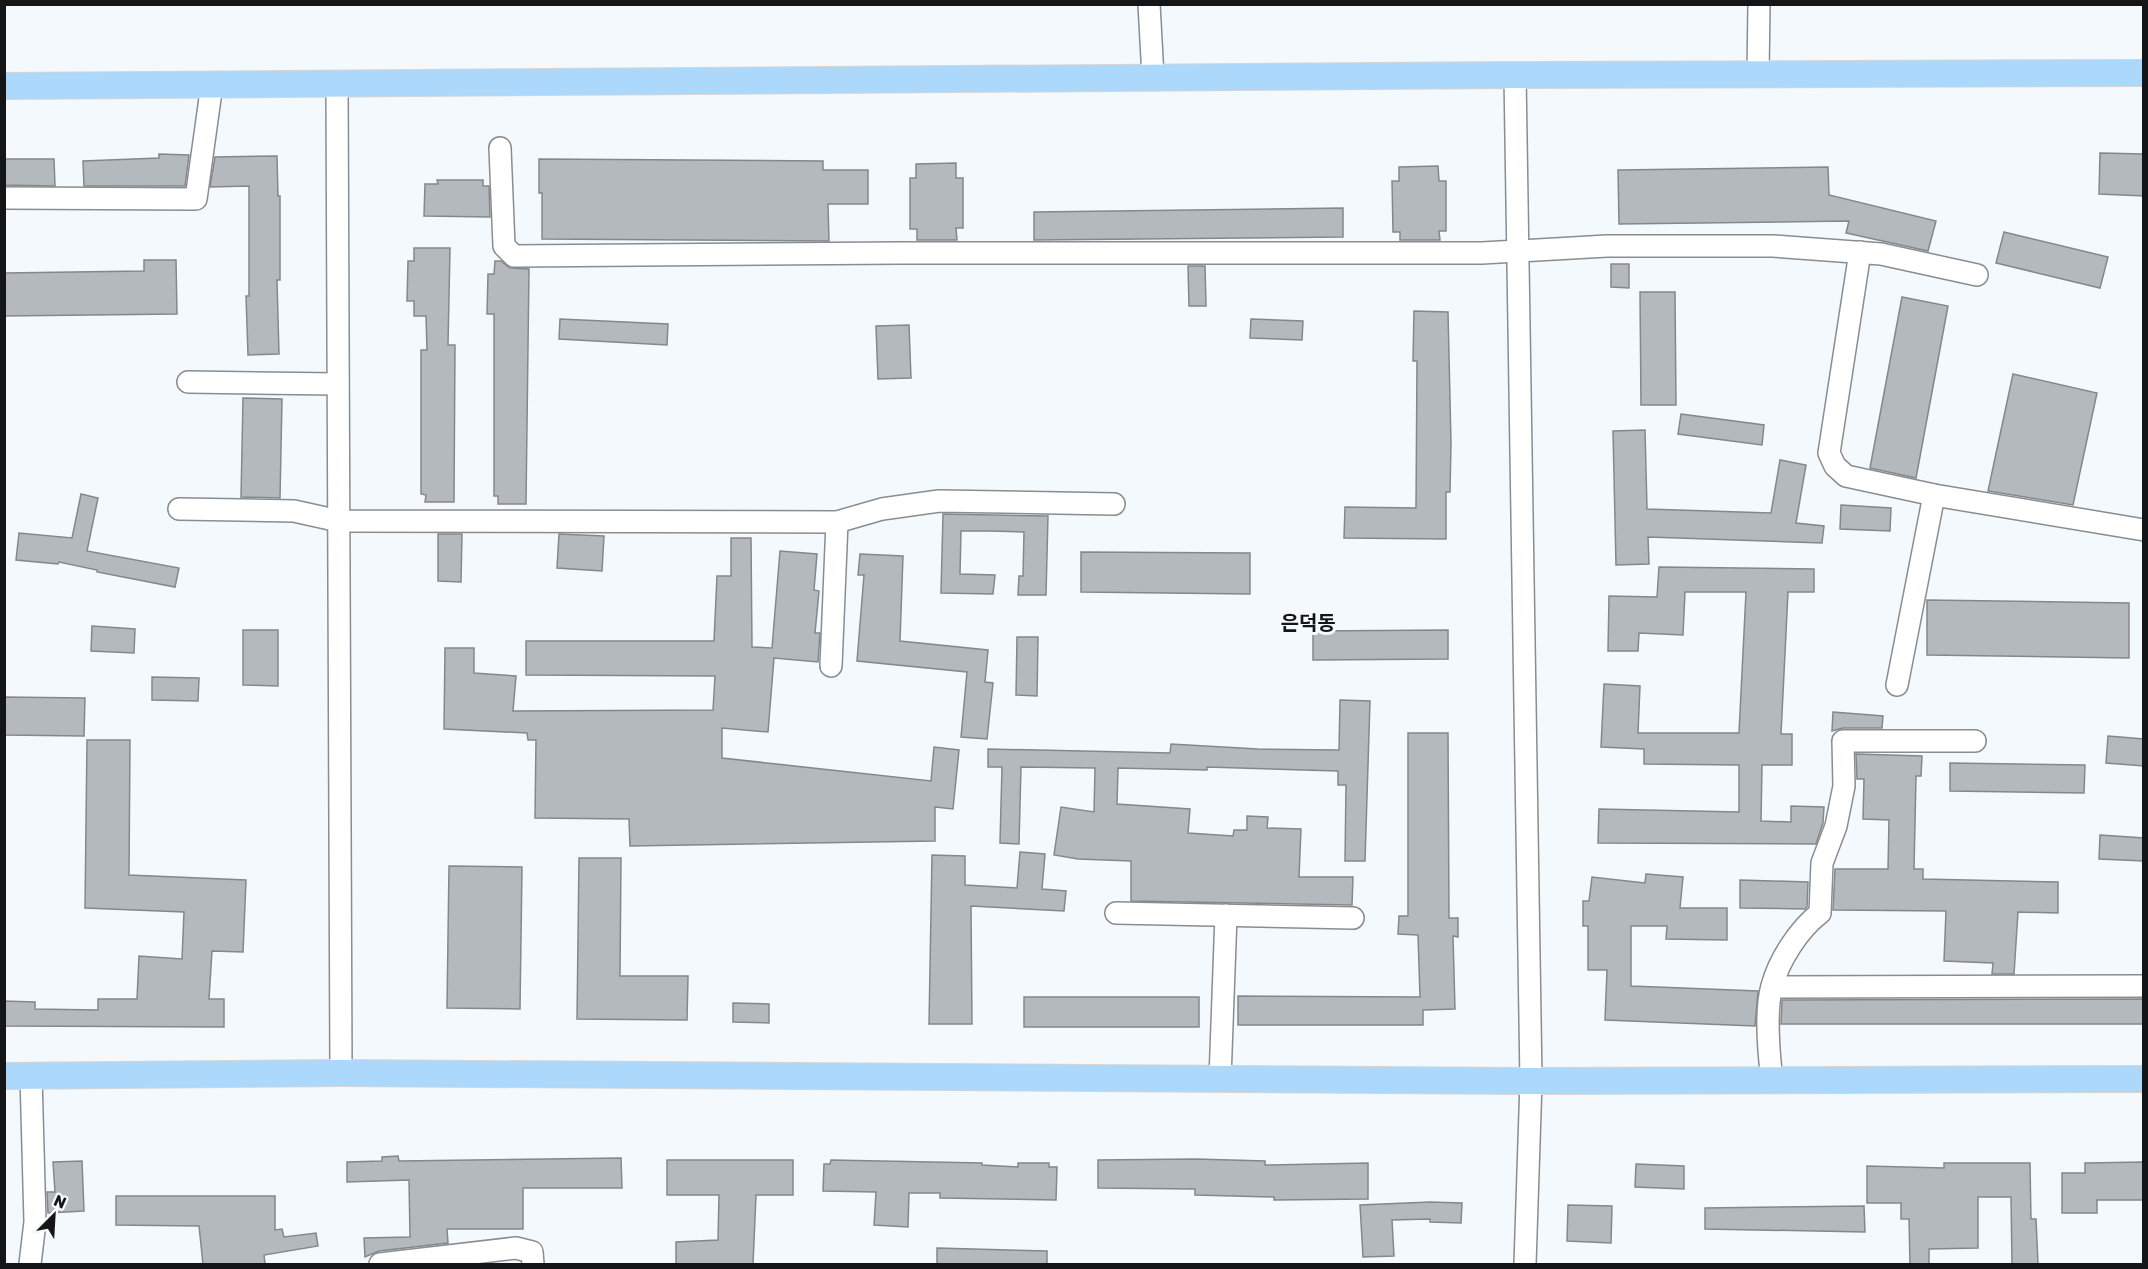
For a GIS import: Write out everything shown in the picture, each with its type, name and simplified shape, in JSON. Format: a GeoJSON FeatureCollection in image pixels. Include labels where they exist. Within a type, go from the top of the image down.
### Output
{"type":"FeatureCollection","features":[{"type":"Feature","properties":{"kind":"main road"},"geometry":{"type":"LineString","coordinates":[[4,86],[1153,77],[2144,73]]}},
{"type":"Feature","properties":{"kind":"main road"},"geometry":{"type":"LineString","coordinates":[[4,1076],[341,1073],[1531,1081],[2144,1079]]}},
{"type":"Feature","properties":{"kind":"street"},"geometry":{"type":"LineString","coordinates":[[1149,4],[1153,77]]}},
{"type":"Feature","properties":{"kind":"street"},"geometry":{"type":"LineString","coordinates":[[1758,74],[1759,4]]}},
{"type":"Feature","properties":{"kind":"street"},"geometry":{"type":"LineString","coordinates":[[1515,75],[1531,1081],[1526,1264]]}},
{"type":"Feature","properties":{"kind":"street"},"geometry":{"type":"LineString","coordinates":[[4,198],[196,200],[212,84]]}},
{"type":"Feature","properties":{"kind":"street"},"geometry":{"type":"LineString","coordinates":[[337,84],[341,1073]]}},
{"type":"Feature","properties":{"kind":"street"},"geometry":{"type":"LineString","coordinates":[[500,148],[504,246],[514,256],[1518,252],[1607,246],[1773,246],[1860,252],[1977,275]]}},
{"type":"Feature","properties":{"kind":"street"},"geometry":{"type":"LineString","coordinates":[[1860,252],[1829,453],[1835,466],[1846,476],[1934,495],[2144,530]]}},
{"type":"Feature","properties":{"kind":"street"},"geometry":{"type":"LineString","coordinates":[[188,382],[338,384]]}},
{"type":"Feature","properties":{"kind":"street"},"geometry":{"type":"LineString","coordinates":[[1897,685],[1934,495]]}},
{"type":"Feature","properties":{"kind":"street"},"geometry":{"type":"LineString","coordinates":[[179,509],[294,511],[339,520],[837,522],[882,509],[939,501],[1114,504]]}},
{"type":"Feature","properties":{"kind":"street"},"geometry":{"type":"LineString","coordinates":[[831,666],[837,522]]}},
{"type":"Feature","properties":{"kind":"street"},"geometry":{"type":"LineString","coordinates":[[1772,1080],[1769,1050],[1772,987],[1804,925],[1820,913],[1822,863],[1836,826],[1844,786],[1843,741],[1975,741]]}},
{"type":"Feature","properties":{"kind":"street"},"geometry":{"type":"LineString","coordinates":[[1116,913],[1353,918]]}},
{"type":"Feature","properties":{"kind":"street"},"geometry":{"type":"LineString","coordinates":[[1220,1079],[1226,915]]}},
{"type":"Feature","properties":{"kind":"street"},"geometry":{"type":"LineString","coordinates":[[1772,987],[2144,986]]}},
{"type":"Feature","properties":{"kind":"street"},"geometry":{"type":"LineString","coordinates":[[30,1264],[35,1222],[31,1076]]}},
{"type":"Feature","properties":{"kind":"street"},"geometry":{"type":"LineString","coordinates":[[380,1264],[516,1248],[532,1252],[533,1264]]}},
{"type":"Feature","properties":{"kind":"building"},"geometry":{"type":"Polygon","coordinates":[[[2100,153],[2144,154],[2144,196],[2099,194],[2100,153]]]}},
{"type":"Feature","properties":{"kind":"building"},"geometry":{"type":"Polygon","coordinates":[[[159,154],[189,155],[185,186],[84,186],[83,161],[159,158],[159,154]]]}},
{"type":"Feature","properties":{"kind":"building"},"geometry":{"type":"Polygon","coordinates":[[[277,156],[278,196],[280,196],[280,280],[277,280],[279,354],[248,355],[246,296],[249,296],[249,186],[210,187],[215,157],[277,156]]]}},
{"type":"Feature","properties":{"kind":"building"},"geometry":{"type":"Polygon","coordinates":[[[4,159],[54,159],[55,186],[4,185],[4,159]]]}},
{"type":"Feature","properties":{"kind":"building"},"geometry":{"type":"Polygon","coordinates":[[[539,159],[823,161],[823,170],[868,170],[868,204],[828,204],[829,241],[542,239],[539,159]]]}},
{"type":"Feature","properties":{"kind":"building"},"geometry":{"type":"Polygon","coordinates":[[[956,163],[956,178],[963,178],[963,228],[956,228],[957,240],[917,240],[917,229],[910,229],[910,178],[916,178],[916,164],[956,163]]]}},
{"type":"Feature","properties":{"kind":"building"},"geometry":{"type":"Polygon","coordinates":[[[1438,166],[1439,181],[1446,181],[1446,231],[1439,231],[1440,240],[1400,240],[1400,232],[1393,232],[1392,181],[1399,181],[1399,167],[1438,166]]]}},
{"type":"Feature","properties":{"kind":"building"},"geometry":{"type":"Polygon","coordinates":[[[1828,167],[1829,195],[1936,221],[1928,251],[1846,233],[1849,221],[1619,224],[1618,170],[1828,167]]]}},
{"type":"Feature","properties":{"kind":"building"},"geometry":{"type":"Polygon","coordinates":[[[437,180],[483,180],[483,186],[489,186],[490,217],[424,216],[425,184],[438,184],[437,180]]]}},
{"type":"Feature","properties":{"kind":"building"},"geometry":{"type":"Polygon","coordinates":[[[1343,208],[1343,237],[1034,240],[1034,212],[1343,208]]]}},
{"type":"Feature","properties":{"kind":"building"},"geometry":{"type":"Polygon","coordinates":[[[2004,232],[2108,257],[2100,288],[1996,263],[2004,232]]]}},
{"type":"Feature","properties":{"kind":"building"},"geometry":{"type":"Polygon","coordinates":[[[414,248],[450,248],[448,345],[455,345],[454,502],[425,502],[426,495],[421,494],[421,350],[427,350],[426,316],[414,316],[414,301],[407,301],[408,261],[414,261],[414,248]]]}},
{"type":"Feature","properties":{"kind":"building"},"geometry":{"type":"Polygon","coordinates":[[[144,260],[176,260],[177,314],[4,316],[4,273],[144,271],[144,260]]]}},
{"type":"Feature","properties":{"kind":"building"},"geometry":{"type":"Polygon","coordinates":[[[495,261],[501,261],[510,268],[529,269],[526,504],[498,504],[498,496],[494,496],[494,314],[487,314],[488,274],[494,274],[495,261]]]}},
{"type":"Feature","properties":{"kind":"building"},"geometry":{"type":"Polygon","coordinates":[[[1611,264],[1629,264],[1629,288],[1611,287],[1611,264]]]}},
{"type":"Feature","properties":{"kind":"building"},"geometry":{"type":"Polygon","coordinates":[[[1188,266],[1205,266],[1206,306],[1189,306],[1188,266]]]}},
{"type":"Feature","properties":{"kind":"building"},"geometry":{"type":"Polygon","coordinates":[[[1640,292],[1675,292],[1676,405],[1641,405],[1640,292]]]}},
{"type":"Feature","properties":{"kind":"building"},"geometry":{"type":"Polygon","coordinates":[[[1902,297],[1948,306],[1916,478],[1870,468],[1902,297]]]}},
{"type":"Feature","properties":{"kind":"building"},"geometry":{"type":"Polygon","coordinates":[[[1414,311],[1448,312],[1451,443],[1450,492],[1446,492],[1446,539],[1344,538],[1345,507],[1416,508],[1417,361],[1413,361],[1414,311]]]}},
{"type":"Feature","properties":{"kind":"building"},"geometry":{"type":"Polygon","coordinates":[[[560,319],[668,324],[667,345],[559,339],[560,319]]]}},
{"type":"Feature","properties":{"kind":"building"},"geometry":{"type":"Polygon","coordinates":[[[1251,319],[1303,321],[1302,340],[1250,338],[1251,319]]]}},
{"type":"Feature","properties":{"kind":"building"},"geometry":{"type":"Polygon","coordinates":[[[909,325],[911,378],[878,379],[876,326],[909,325]]]}},
{"type":"Feature","properties":{"kind":"building"},"geometry":{"type":"Polygon","coordinates":[[[2013,374],[2097,393],[2073,505],[1988,491],[2013,374]]]}},
{"type":"Feature","properties":{"kind":"building"},"geometry":{"type":"Polygon","coordinates":[[[243,398],[282,399],[280,498],[241,497],[243,398]]]}},
{"type":"Feature","properties":{"kind":"building"},"geometry":{"type":"Polygon","coordinates":[[[1681,414],[1764,425],[1762,445],[1678,434],[1681,414]]]}},
{"type":"Feature","properties":{"kind":"building"},"geometry":{"type":"Polygon","coordinates":[[[1645,430],[1647,509],[1771,513],[1780,460],[1806,465],[1796,523],[1824,526],[1822,543],[1648,537],[1649,564],[1616,565],[1613,431],[1645,430]]]}},
{"type":"Feature","properties":{"kind":"building"},"geometry":{"type":"Polygon","coordinates":[[[81,494],[98,498],[87,551],[179,568],[175,587],[59,562],[58,564],[16,560],[19,533],[72,538],[81,494]]]}},
{"type":"Feature","properties":{"kind":"building"},"geometry":{"type":"Polygon","coordinates":[[[1841,505],[1891,508],[1890,531],[1840,529],[1841,505]]]}},
{"type":"Feature","properties":{"kind":"building"},"geometry":{"type":"Polygon","coordinates":[[[943,514],[1048,516],[1046,595],[1018,595],[1019,576],[1023,576],[1024,532],[990,531],[961,531],[960,574],[995,575],[993,594],[941,593],[943,514]]]}},
{"type":"Feature","properties":{"kind":"building"},"geometry":{"type":"Polygon","coordinates":[[[438,534],[462,534],[461,582],[438,581],[438,534]]]}},
{"type":"Feature","properties":{"kind":"building"},"geometry":{"type":"Polygon","coordinates":[[[559,534],[604,536],[602,571],[557,568],[559,534]]]}},
{"type":"Feature","properties":{"kind":"building"},"geometry":{"type":"Polygon","coordinates":[[[731,538],[751,538],[752,647],[772,648],[780,551],[817,554],[814,590],[819,591],[815,633],[820,633],[818,662],[774,658],[768,732],[722,728],[722,758],[931,781],[934,747],[959,750],[953,809],[935,807],[935,841],[630,846],[629,819],[535,818],[536,740],[528,740],[527,733],[444,729],[445,648],[474,648],[474,673],[516,676],[513,711],[713,710],[715,676],[526,675],[526,641],[714,641],[717,576],[731,576],[731,538]]]}},
{"type":"Feature","properties":{"kind":"building"},"geometry":{"type":"Polygon","coordinates":[[[1081,552],[1250,553],[1250,594],[1081,592],[1081,552]]]}},
{"type":"Feature","properties":{"kind":"building"},"geometry":{"type":"Polygon","coordinates":[[[860,554],[903,556],[900,641],[988,650],[985,682],[993,683],[987,739],[961,737],[967,672],[857,661],[864,575],[858,575],[860,554]]]}},
{"type":"Feature","properties":{"kind":"building"},"geometry":{"type":"Polygon","coordinates":[[[1659,567],[1814,569],[1814,592],[1788,592],[1781,734],[1792,734],[1792,765],[1762,765],[1761,821],[1791,822],[1791,806],[1824,807],[1823,823],[1816,844],[1598,843],[1599,809],[1739,812],[1739,765],[1644,764],[1644,749],[1601,747],[1604,684],[1640,686],[1638,733],[1739,733],[1746,592],[1685,592],[1683,635],[1639,633],[1638,651],[1608,651],[1609,596],[1657,597],[1659,567]]]}},
{"type":"Feature","properties":{"kind":"building"},"geometry":{"type":"Polygon","coordinates":[[[1927,600],[2129,603],[2129,658],[1927,655],[1927,600]]]}},
{"type":"Feature","properties":{"kind":"building"},"geometry":{"type":"Polygon","coordinates":[[[92,626],[135,629],[134,653],[91,651],[92,626]]]}},
{"type":"Feature","properties":{"kind":"building"},"geometry":{"type":"Polygon","coordinates":[[[243,630],[278,630],[278,686],[243,685],[243,630]]]}},
{"type":"Feature","properties":{"kind":"building"},"geometry":{"type":"Polygon","coordinates":[[[1448,630],[1448,659],[1313,660],[1313,631],[1448,630]]]}},
{"type":"Feature","properties":{"kind":"building"},"geometry":{"type":"Polygon","coordinates":[[[1017,637],[1038,637],[1037,696],[1016,695],[1017,637]]]}},
{"type":"Feature","properties":{"kind":"building"},"geometry":{"type":"Polygon","coordinates":[[[152,677],[199,678],[198,701],[152,700],[152,677]]]}},
{"type":"Feature","properties":{"kind":"building"},"geometry":{"type":"Polygon","coordinates":[[[4,697],[85,698],[84,736],[4,735],[4,697]]]}},
{"type":"Feature","properties":{"kind":"building"},"geometry":{"type":"Polygon","coordinates":[[[1340,700],[1370,701],[1365,861],[1345,861],[1346,785],[1338,785],[1338,771],[1207,767],[1207,770],[1118,768],[1117,804],[1190,809],[1188,833],[1233,836],[1234,830],[1247,830],[1247,816],[1268,817],[1267,828],[1301,829],[1299,877],[1353,877],[1352,905],[1131,901],[1131,861],[1078,859],[1054,855],[1061,807],[1094,812],[1095,768],[1021,767],[1019,844],[1000,843],[1002,767],[988,767],[988,749],[1170,753],[1171,744],[1258,749],[1339,750],[1340,700]]]}},
{"type":"Feature","properties":{"kind":"building"},"geometry":{"type":"Polygon","coordinates":[[[1833,712],[1883,716],[1882,728],[1843,728],[1832,731],[1833,712]]]}},
{"type":"Feature","properties":{"kind":"building"},"geometry":{"type":"Polygon","coordinates":[[[1408,733],[1448,733],[1449,918],[1458,918],[1458,937],[1453,936],[1455,1009],[1423,1010],[1423,1025],[1238,1025],[1238,996],[1420,997],[1418,935],[1398,934],[1399,916],[1408,916],[1408,733]]]}},
{"type":"Feature","properties":{"kind":"building"},"geometry":{"type":"Polygon","coordinates":[[[2108,736],[2144,739],[2144,766],[2106,763],[2108,736]]]}},
{"type":"Feature","properties":{"kind":"building"},"geometry":{"type":"Polygon","coordinates":[[[87,740],[130,740],[129,875],[246,880],[243,952],[212,951],[209,999],[224,999],[224,1027],[4,1026],[4,1001],[35,1002],[35,1009],[98,1010],[98,999],[137,999],[139,956],[182,959],[184,912],[85,908],[87,740]]]}},
{"type":"Feature","properties":{"kind":"building"},"geometry":{"type":"Polygon","coordinates":[[[1856,754],[1922,756],[1921,776],[1916,776],[1914,869],[1923,869],[1923,879],[2058,882],[2058,913],[2018,912],[2014,974],[1992,974],[1993,963],[1944,961],[1946,911],[1833,910],[1835,869],[1888,869],[1889,820],[1863,819],[1864,779],[1857,779],[1856,754]]]}},
{"type":"Feature","properties":{"kind":"building"},"geometry":{"type":"Polygon","coordinates":[[[1950,763],[2085,765],[2084,793],[1950,791],[1950,763]]]}},
{"type":"Feature","properties":{"kind":"building"},"geometry":{"type":"Polygon","coordinates":[[[2100,835],[2144,838],[2144,861],[2099,859],[2100,835]]]}},
{"type":"Feature","properties":{"kind":"building"},"geometry":{"type":"Polygon","coordinates":[[[1020,852],[1045,854],[1042,889],[1066,891],[1064,911],[971,906],[972,1024],[929,1024],[932,855],[965,856],[965,885],[1017,888],[1020,852]]]}},
{"type":"Feature","properties":{"kind":"building"},"geometry":{"type":"Polygon","coordinates":[[[579,858],[621,858],[620,976],[688,976],[687,1020],[577,1019],[579,858]]]}},
{"type":"Feature","properties":{"kind":"building"},"geometry":{"type":"Polygon","coordinates":[[[449,866],[522,867],[520,1009],[447,1008],[449,866]]]}},
{"type":"Feature","properties":{"kind":"building"},"geometry":{"type":"Polygon","coordinates":[[[1646,874],[1683,877],[1680,908],[1727,908],[1727,940],[1666,939],[1667,926],[1631,926],[1631,986],[1758,991],[1755,1026],[1605,1020],[1607,970],[1588,970],[1588,926],[1583,926],[1583,901],[1589,901],[1592,877],[1645,883],[1646,874]]]}},
{"type":"Feature","properties":{"kind":"building"},"geometry":{"type":"Polygon","coordinates":[[[1740,880],[1808,882],[1807,907],[1805,909],[1740,908],[1740,880]]]}},
{"type":"Feature","properties":{"kind":"building"},"geometry":{"type":"Polygon","coordinates":[[[1024,997],[1199,997],[1199,1027],[1024,1027],[1024,997]]]}},
{"type":"Feature","properties":{"kind":"building"},"geometry":{"type":"Polygon","coordinates":[[[2144,999],[2144,1024],[1781,1024],[1782,1000],[2144,999]]]}},
{"type":"Feature","properties":{"kind":"building"},"geometry":{"type":"Polygon","coordinates":[[[733,1003],[769,1004],[769,1023],[733,1022],[733,1003]]]}},
{"type":"Feature","properties":{"kind":"building"},"geometry":{"type":"Polygon","coordinates":[[[398,1156],[399,1161],[621,1158],[622,1188],[523,1188],[523,1229],[447,1229],[448,1243],[379,1251],[365,1257],[364,1238],[410,1237],[409,1180],[347,1182],[347,1162],[382,1161],[382,1157],[398,1156]]]}},
{"type":"Feature","properties":{"kind":"building"},"geometry":{"type":"Polygon","coordinates":[[[667,1160],[793,1160],[793,1195],[756,1195],[753,1264],[676,1264],[676,1242],[718,1240],[719,1195],[667,1195],[667,1160]]]}},
{"type":"Feature","properties":{"kind":"building"},"geometry":{"type":"Polygon","coordinates":[[[831,1160],[982,1163],[982,1165],[1018,1167],[1018,1163],[1049,1163],[1049,1167],[1057,1167],[1056,1200],[940,1198],[940,1193],[909,1193],[908,1227],[874,1225],[876,1192],[823,1191],[824,1164],[830,1164],[831,1160]]]}},
{"type":"Feature","properties":{"kind":"building"},"geometry":{"type":"Polygon","coordinates":[[[1098,1160],[1265,1161],[1265,1165],[1368,1163],[1368,1199],[1274,1200],[1274,1197],[1195,1195],[1195,1189],[1098,1188],[1098,1160]]]}},
{"type":"Feature","properties":{"kind":"building"},"geometry":{"type":"Polygon","coordinates":[[[82,1161],[84,1211],[48,1213],[47,1192],[55,1192],[53,1162],[82,1161]]]}},
{"type":"Feature","properties":{"kind":"building"},"geometry":{"type":"Polygon","coordinates":[[[2144,1162],[2144,1200],[2097,1200],[2097,1213],[2062,1213],[2062,1173],[2085,1173],[2085,1163],[2144,1162]]]}},
{"type":"Feature","properties":{"kind":"building"},"geometry":{"type":"Polygon","coordinates":[[[1944,1163],[2030,1163],[2031,1219],[2036,1219],[2038,1264],[2012,1264],[2011,1197],[1978,1197],[1978,1248],[1929,1249],[1929,1264],[1910,1264],[1909,1219],[1901,1219],[1901,1203],[1867,1203],[1867,1166],[1944,1168],[1944,1163]]]}},
{"type":"Feature","properties":{"kind":"building"},"geometry":{"type":"Polygon","coordinates":[[[1636,1164],[1684,1166],[1684,1189],[1635,1187],[1636,1164]]]}},
{"type":"Feature","properties":{"kind":"building"},"geometry":{"type":"Polygon","coordinates":[[[116,1196],[275,1196],[275,1230],[282,1229],[284,1237],[316,1233],[318,1246],[264,1255],[265,1264],[203,1264],[199,1226],[116,1225],[116,1196]]]}},
{"type":"Feature","properties":{"kind":"building"},"geometry":{"type":"Polygon","coordinates":[[[1462,1203],[1461,1223],[1430,1222],[1430,1219],[1392,1220],[1394,1256],[1363,1257],[1360,1205],[1462,1203]]]}},
{"type":"Feature","properties":{"kind":"building"},"geometry":{"type":"Polygon","coordinates":[[[1568,1205],[1612,1206],[1611,1243],[1567,1241],[1568,1205]]]}},
{"type":"Feature","properties":{"kind":"building"},"geometry":{"type":"Polygon","coordinates":[[[1864,1206],[1865,1232],[1705,1229],[1705,1208],[1864,1206]]]}},
{"type":"Feature","properties":{"kind":"building"},"geometry":{"type":"Polygon","coordinates":[[[937,1248],[1047,1251],[1047,1264],[937,1264],[937,1248]]]}},
{"type":"Feature","properties":{"kind":"district","name":"은덕동"},"geometry":{"type":"Point","coordinates":[1308,623]}}]}
